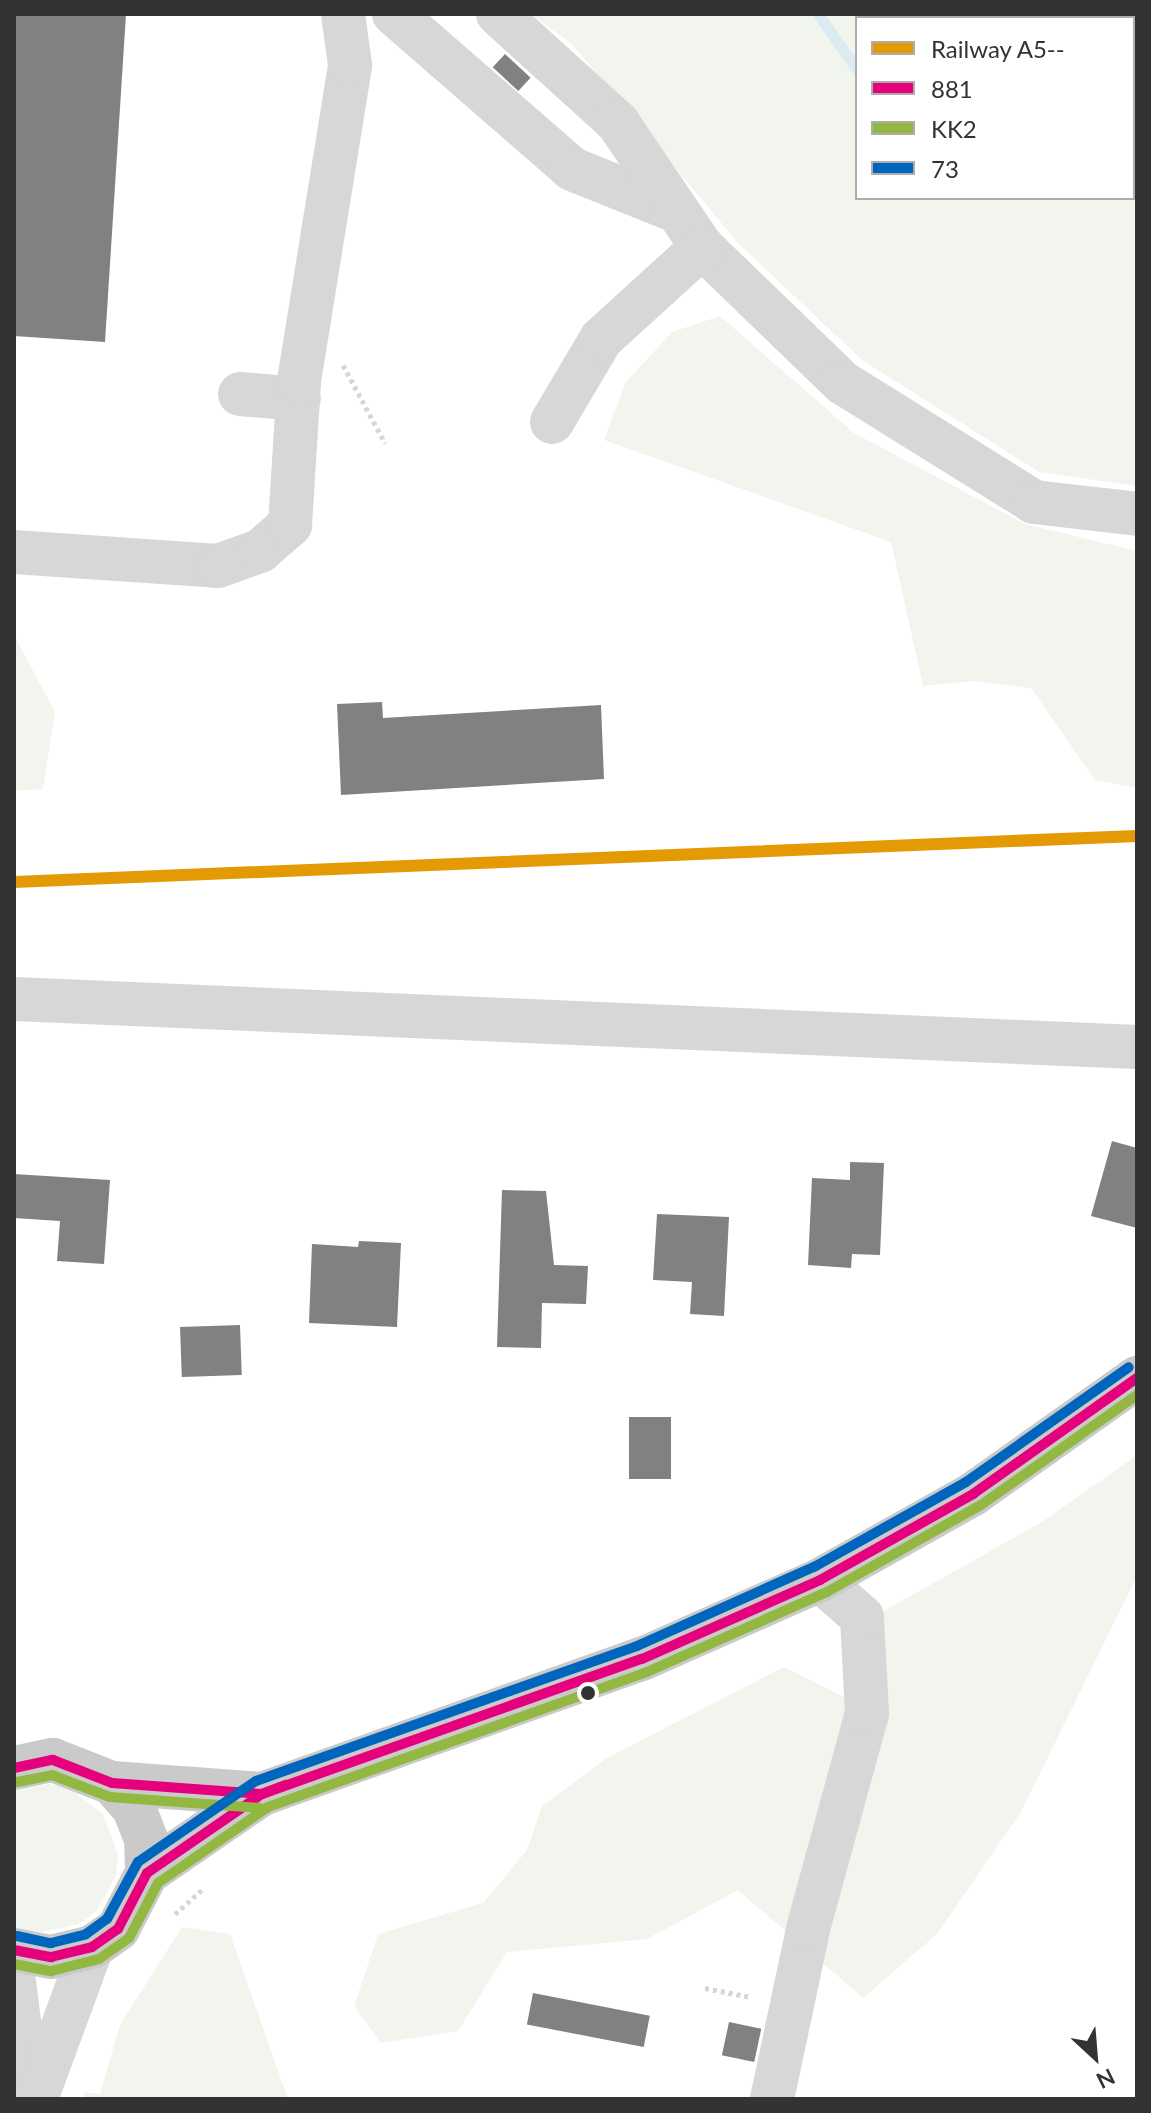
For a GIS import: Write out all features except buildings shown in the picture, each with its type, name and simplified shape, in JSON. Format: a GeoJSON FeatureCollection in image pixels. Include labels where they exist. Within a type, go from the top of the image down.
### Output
{"type":"FeatureCollection","features":[{"type":"Feature","properties":{"kind":"main road"},"geometry":{"type":"LineString","coordinates":[[147,1873],[262,1794],[642,1659],[820,1580],[973,1494],[1137,1378]]}},
{"type":"Feature","properties":{"kind":"main road"},"geometry":{"type":"LineString","coordinates":[[14,1768],[53,1760],[112,1783],[262,1794]]}},
{"type":"Feature","properties":{"kind":"main road"},"geometry":{"type":"LineString","coordinates":[[14,1950],[51,1957],[92,1947],[128,1916],[147,1873],[142,1829],[112,1783]]}},
{"type":"Feature","properties":{"kind":"street"},"geometry":{"type":"LineString","coordinates":[[14,552],[218,566],[260,551],[290,525],[350,65],[343,14]]}},
{"type":"Feature","properties":{"kind":"street"},"geometry":{"type":"LineString","coordinates":[[394,14],[572,169],[669,208]]}},
{"type":"Feature","properties":{"kind":"street"},"geometry":{"type":"LineString","coordinates":[[498,14],[618,123],[669,208],[712,257],[843,383],[1034,502],[1137,514]]}},
{"type":"Feature","properties":{"kind":"street"},"geometry":{"type":"LineString","coordinates":[[566,427],[622,354],[712,257]]}},
{"type":"Feature","properties":{"kind":"street"},"geometry":{"type":"LineString","coordinates":[[241,386],[310,379]]}},
{"type":"Feature","properties":{"kind":"street"},"geometry":{"type":"LineString","coordinates":[[14,999],[298,1016],[786,1026],[1137,1047]]}},
{"type":"Feature","properties":{"kind":"street"},"geometry":{"type":"LineString","coordinates":[[772,2099],[808,1929],[867,1714],[862,1617],[820,1580]]}},
{"type":"Feature","properties":{"kind":"street"},"geometry":{"type":"LineString","coordinates":[[36,2099],[92,1947]]}},
{"type":"Feature","properties":{"kind":"street"},"geometry":{"type":"LineString","coordinates":[[14,1982],[29,2099]]}},
{"type":"Feature","properties":{"kind":"path"},"geometry":{"type":"LineString","coordinates":[[310,379],[358,382],[385,443]]}},
{"type":"Feature","properties":{"kind":"path"},"geometry":{"type":"LineString","coordinates":[[164,1926],[205,1887]]}},
{"type":"Feature","properties":{"kind":"shaded area"},"geometry":{"type":"Polygon","coordinates":[[[531,14],[1137,14],[1137,486],[1039,472],[862,360],[738,243],[572,44],[531,14]]]}},
{"type":"Feature","properties":{"kind":"shaded area"},"geometry":{"type":"Polygon","coordinates":[[[720,316],[854,433],[1025,524],[1137,551],[1137,788],[1095,780],[1031,688],[974,681],[923,686],[891,542],[604,440],[626,382],[672,332],[720,316]]]}},
{"type":"Feature","properties":{"kind":"shaded area"},"geometry":{"type":"Polygon","coordinates":[[[14,635],[55,712],[43,789],[14,791],[14,635]]]}},
{"type":"Feature","properties":{"kind":"shaded area"},"geometry":{"type":"Polygon","coordinates":[[[1137,1455],[1137,1576],[1021,1812],[937,1934],[863,1998],[738,1890],[647,1939],[507,1952],[458,2031],[381,2043],[354,2006],[378,1934],[483,1903],[527,1850],[542,1806],[607,1758],[784,1667],[852,1701],[866,1621],[1042,1522],[1137,1455]]]}},
{"type":"Feature","properties":{"kind":"shaded area"},"geometry":{"type":"Polygon","coordinates":[[[49,1784],[70,1789],[103,1814],[118,1854],[116,1875],[96,1912],[79,1924],[38,1933],[14,1927],[14,1791],[49,1784]]]}},
{"type":"Feature","properties":{"kind":"shaded area"},"geometry":{"type":"Polygon","coordinates":[[[182,1927],[230,1934],[288,2099],[84,2099],[84,2092],[100,2094],[120,2025],[182,1927]]]}},
{"type":"Feature","properties":{"kind":"waterway"},"geometry":{"type":"LineString","coordinates":[[818,14],[855,67]]}},
{"type":"Feature","properties":{"kind":"rail line","name":"A5--"},"geometry":{"type":"LineString","coordinates":[[14,882],[1137,836]]}},
{"type":"Feature","properties":{"kind":"transit line","name":"73"},"geometry":{"type":"LineString","coordinates":[[17,1936],[51,1943],[86,1934],[107,1919],[138,1862],[256,1781],[637,1646],[814,1567],[966,1482],[1129,1367]]}},
{"type":"Feature","properties":{"kind":"transit line","name":"881"},"geometry":{"type":"LineString","coordinates":[[14,1950],[51,1957],[92,1947],[118,1929],[147,1873],[262,1794],[642,1659],[820,1580],[973,1494],[1137,1378]]}},
{"type":"Feature","properties":{"kind":"transit line","name":"KK2"},"geometry":{"type":"LineString","coordinates":[[14,1964],[51,1971],[99,1959],[129,1938],[158,1883],[268,1807],[647,1672],[827,1592],[981,1505],[1137,1395]]}},
{"type":"Feature","properties":{"kind":"transit line","name":"881"},"geometry":{"type":"LineString","coordinates":[[14,1768],[53,1760],[112,1783],[262,1794],[286,1785]]}},
{"type":"Feature","properties":{"kind":"transit line","name":"KK2"},"geometry":{"type":"LineString","coordinates":[[17,1782],[52,1775],[110,1797],[261,1808]]}}]}
